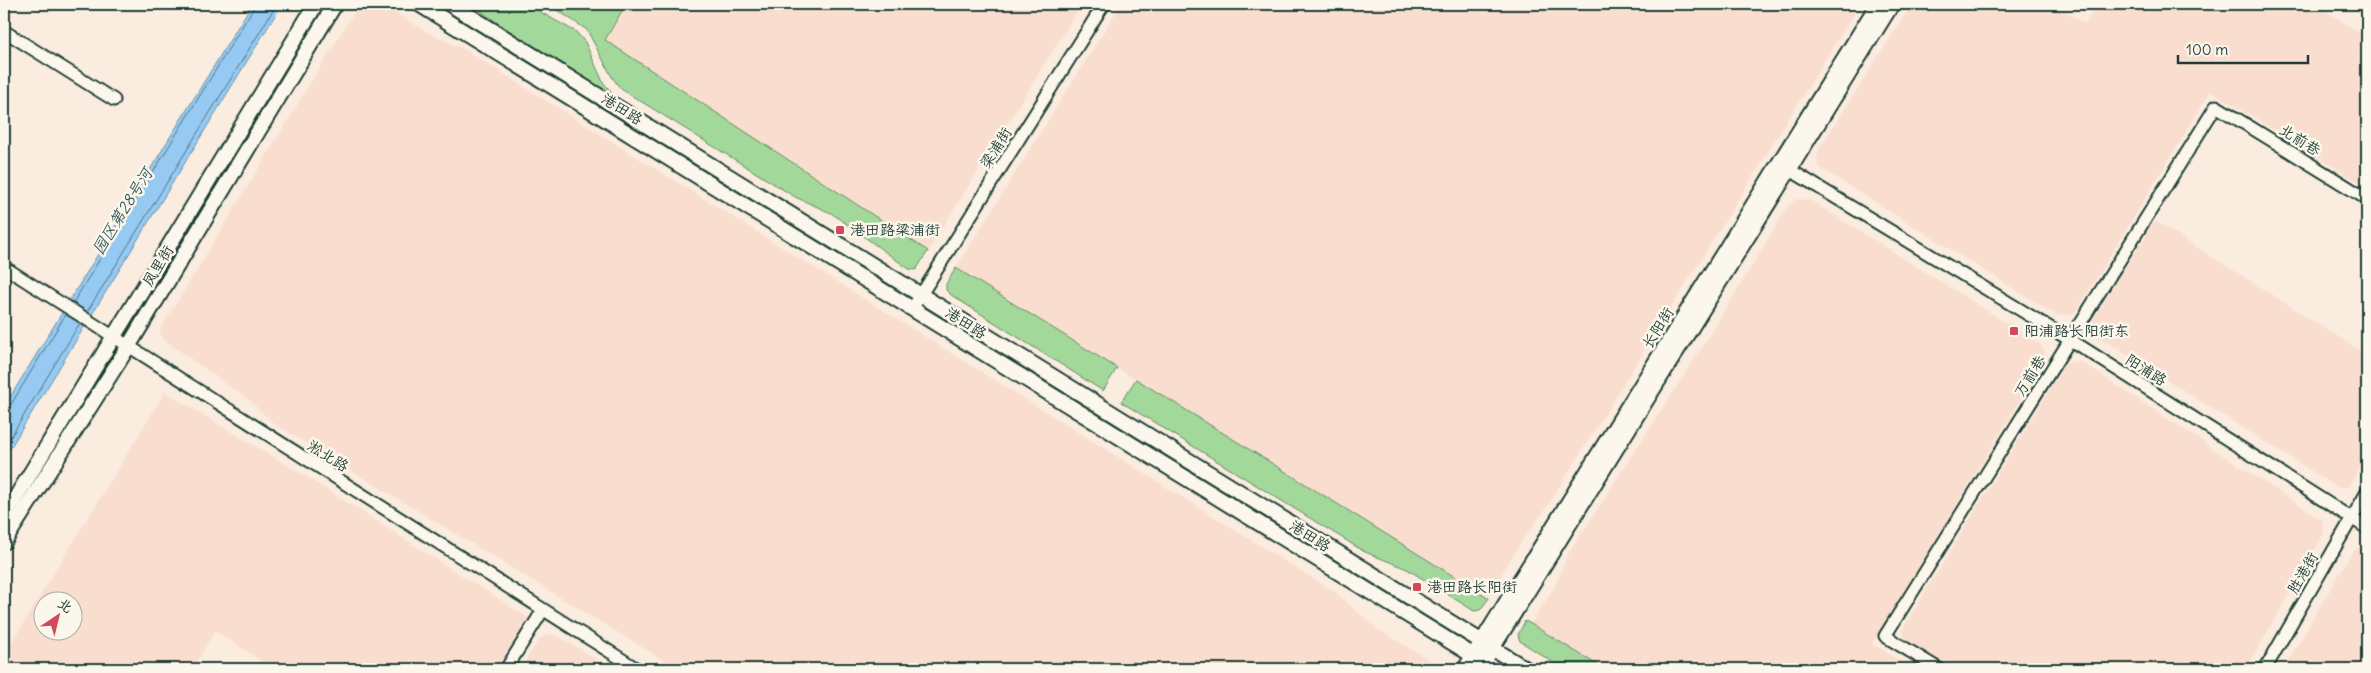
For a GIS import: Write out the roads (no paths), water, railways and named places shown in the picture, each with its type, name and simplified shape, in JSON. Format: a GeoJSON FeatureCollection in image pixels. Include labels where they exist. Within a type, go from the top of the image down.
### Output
{"type":"FeatureCollection","features":[{"type":"Feature","properties":{"kind":"main road","name":"凤里街"},"geometry":{"type":"LineString","coordinates":[[4,517],[316,4]]}},
{"type":"Feature","properties":{"kind":"main road","name":"凤里街"},"geometry":{"type":"LineString","coordinates":[[4,542],[128,347],[335,4]]}},
{"type":"Feature","properties":{"kind":"main road","name":"港田路"},"geometry":{"type":"LineString","coordinates":[[420,4],[1483,664]]}},
{"type":"Feature","properties":{"kind":"main road","name":"港田路"},"geometry":{"type":"LineString","coordinates":[[450,4],[1526,669]]}},
{"type":"Feature","properties":{"kind":"main road","name":"长阳街"},"geometry":{"type":"LineString","coordinates":[[1465,669],[1483,664],[1487,646],[1784,166],[1878,4]]}},
{"type":"Feature","properties":{"kind":"main road","name":"长阳街"},"geometry":{"type":"LineString","coordinates":[[1784,166],[1892,4]]}},
{"type":"Feature","properties":{"kind":"street","name":"梁浦街"},"geometry":{"type":"LineString","coordinates":[[912,309],[1104,4]]}},
{"type":"Feature","properties":{"kind":"street"},"geometry":{"type":"LineString","coordinates":[[4,31],[114,100]]}},
{"type":"Feature","properties":{"kind":"street","name":"北前巷"},"geometry":{"type":"LineString","coordinates":[[2216,106],[2367,199]]}},
{"type":"Feature","properties":{"kind":"street","name":"万前巷"},"geometry":{"type":"LineString","coordinates":[[1939,669],[1885,636],[2216,106]]}},
{"type":"Feature","properties":{"kind":"street","name":"阳浦路"},"geometry":{"type":"LineString","coordinates":[[1784,166],[2070,340],[2367,528]]}},
{"type":"Feature","properties":{"kind":"street","name":"淞北路"},"geometry":{"type":"LineString","coordinates":[[4,267],[636,669]]}},
{"type":"Feature","properties":{"kind":"street","name":"胜港街"},"geometry":{"type":"LineString","coordinates":[[2265,669],[2367,492]]}},
{"type":"Feature","properties":{"kind":"street"},"geometry":{"type":"LineString","coordinates":[[506,669],[543,610]]}},
{"type":"Feature","properties":{"kind":"water"},"geometry":{"type":"Polygon","coordinates":[[[252,4],[282,4],[4,458],[4,407],[252,4]]]}},
{"type":"Feature","properties":{"kind":"place","name":"港田路梁浦街"},"geometry":{"type":"Point","coordinates":[840,230]}},
{"type":"Feature","properties":{"kind":"place","name":"阳浦路长阳街东"},"geometry":{"type":"Point","coordinates":[2014,331]}},
{"type":"Feature","properties":{"kind":"place","name":"港田路长阳街"},"geometry":{"type":"Point","coordinates":[1417,587]}},
{"type":"Feature","properties":{"kind":"water label","name":"园区第28号河"},"geometry":{"type":"Point","coordinates":[122,211]}}]}
